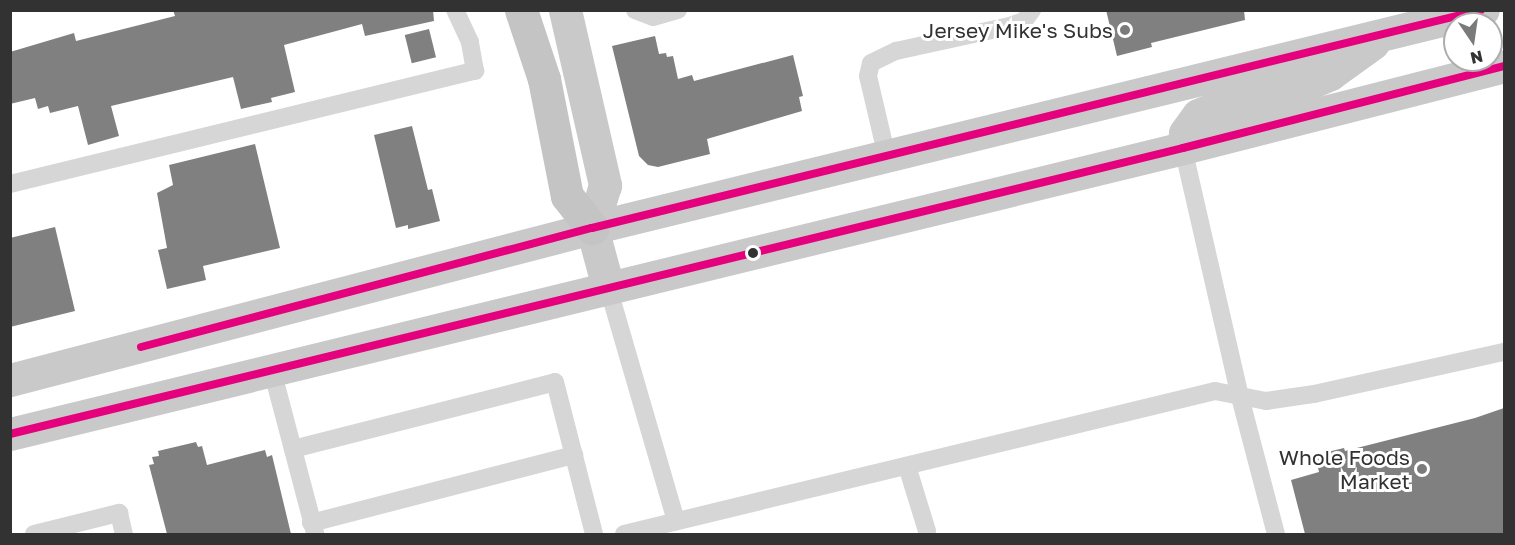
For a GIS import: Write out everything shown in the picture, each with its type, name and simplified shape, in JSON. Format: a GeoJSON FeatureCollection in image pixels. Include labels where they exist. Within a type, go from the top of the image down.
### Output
{"type":"FeatureCollection","features":[{"type":"Feature","properties":{"kind":"highway"},"geometry":{"type":"LineString","coordinates":[[521,10],[543,79],[567,196],[592,228]]}},
{"type":"Feature","properties":{"kind":"main road"},"geometry":{"type":"LineString","coordinates":[[565,10],[605,185],[592,228],[608,287]]}},
{"type":"Feature","properties":{"kind":"main road"},"geometry":{"type":"LineString","coordinates":[[10,380],[592,228],[1387,33],[1436,15],[1483,10]]}},
{"type":"Feature","properties":{"kind":"main road"},"geometry":{"type":"LineString","coordinates":[[1183,148],[1185,133],[1198,115],[1228,103],[1310,83],[1330,74],[1387,33]]}},
{"type":"Feature","properties":{"kind":"main road"},"geometry":{"type":"LineString","coordinates":[[10,434],[1183,148],[1504,66]]}},
{"type":"Feature","properties":{"kind":"lane"},"geometry":{"type":"LineString","coordinates":[[10,184],[475,71],[470,42],[455,10]]}},
{"type":"Feature","properties":{"kind":"lane"},"geometry":{"type":"LineString","coordinates":[[635,10],[652,17],[678,10]]}},
{"type":"Feature","properties":{"kind":"lane"},"geometry":{"type":"LineString","coordinates":[[887,157],[868,76],[871,63],[896,51],[1010,26],[1024,21],[1032,10]]}},
{"type":"Feature","properties":{"kind":"lane"},"geometry":{"type":"LineString","coordinates":[[1183,148],[1240,397],[1276,534]]}},
{"type":"Feature","properties":{"kind":"lane"},"geometry":{"type":"LineString","coordinates":[[608,287],[676,521]]}},
{"type":"Feature","properties":{"kind":"lane"},"geometry":{"type":"LineString","coordinates":[[624,534],[1215,391],[1266,401],[1314,394],[1504,352]]}},
{"type":"Feature","properties":{"kind":"lane"},"geometry":{"type":"LineString","coordinates":[[272,370],[313,529],[574,455]]}},
{"type":"Feature","properties":{"kind":"lane"},"geometry":{"type":"LineString","coordinates":[[292,449],[555,382],[594,534]]}},
{"type":"Feature","properties":{"kind":"lane"},"geometry":{"type":"LineString","coordinates":[[907,466],[927,531]]}},
{"type":"Feature","properties":{"kind":"lane"},"geometry":{"type":"LineString","coordinates":[[34,534],[119,513],[124,534]]}},
{"type":"Feature","properties":{"kind":"building"},"geometry":{"type":"Polygon","coordinates":[[[173,10],[433,10],[434,21],[365,36],[362,24],[284,45],[295,92],[271,98],[272,102],[241,109],[233,77],[111,106],[119,136],[88,145],[78,106],[50,113],[48,106],[38,109],[35,98],[10,104],[10,52],[74,33],[76,41],[175,16],[173,10]]]}},
{"type":"Feature","properties":{"kind":"building"},"geometry":{"type":"Polygon","coordinates":[[[1106,10],[1244,10],[1245,20],[1151,43],[1152,47],[1117,56],[1106,10]]]}},
{"type":"Feature","properties":{"kind":"building"},"geometry":{"type":"Polygon","coordinates":[[[429,29],[436,57],[412,63],[405,35],[429,29]]]}},
{"type":"Feature","properties":{"kind":"building"},"geometry":{"type":"Polygon","coordinates":[[[655,36],[659,54],[666,53],[667,57],[673,56],[678,79],[692,75],[694,81],[793,55],[803,96],[799,97],[802,111],[707,139],[710,154],[658,167],[648,165],[639,156],[612,46],[655,36]]]}},
{"type":"Feature","properties":{"kind":"building"},"geometry":{"type":"Polygon","coordinates":[[[412,126],[428,190],[432,189],[440,221],[408,229],[408,225],[396,228],[374,135],[412,126]]]}},
{"type":"Feature","properties":{"kind":"building"},"geometry":{"type":"Polygon","coordinates":[[[255,144],[280,248],[203,266],[206,280],[167,289],[158,250],[167,248],[157,193],[173,185],[169,165],[255,144]]]}},
{"type":"Feature","properties":{"kind":"building"},"geometry":{"type":"Polygon","coordinates":[[[55,227],[75,311],[10,327],[10,238],[55,227]]]}},
{"type":"Feature","properties":{"kind":"building"},"geometry":{"type":"Polygon","coordinates":[[[1504,408],[1504,534],[1305,534],[1291,480],[1319,472],[1315,455],[1344,448],[1345,451],[1475,418],[1504,408]]]}},
{"type":"Feature","properties":{"kind":"building"},"geometry":{"type":"Polygon","coordinates":[[[196,442],[198,447],[202,446],[207,465],[265,450],[267,457],[272,455],[291,534],[167,534],[149,465],[154,464],[152,457],[159,456],[158,451],[196,442]]]}},
{"type":"Feature","properties":{"kind":"transit line"},"geometry":{"type":"LineString","coordinates":[[141,347],[592,228],[1481,10]]}},
{"type":"Feature","properties":{"kind":"transit line"},"geometry":{"type":"LineString","coordinates":[[10,434],[1183,148],[1504,66]]}},
{"type":"Feature","properties":{"kind":"place","name":"Jersey Mike's Subs"},"geometry":{"type":"Point","coordinates":[1125,30]}},
{"type":"Feature","properties":{"kind":"place","name":"Whole Foods Market"},"geometry":{"type":"Point","coordinates":[1422,469]}}]}
